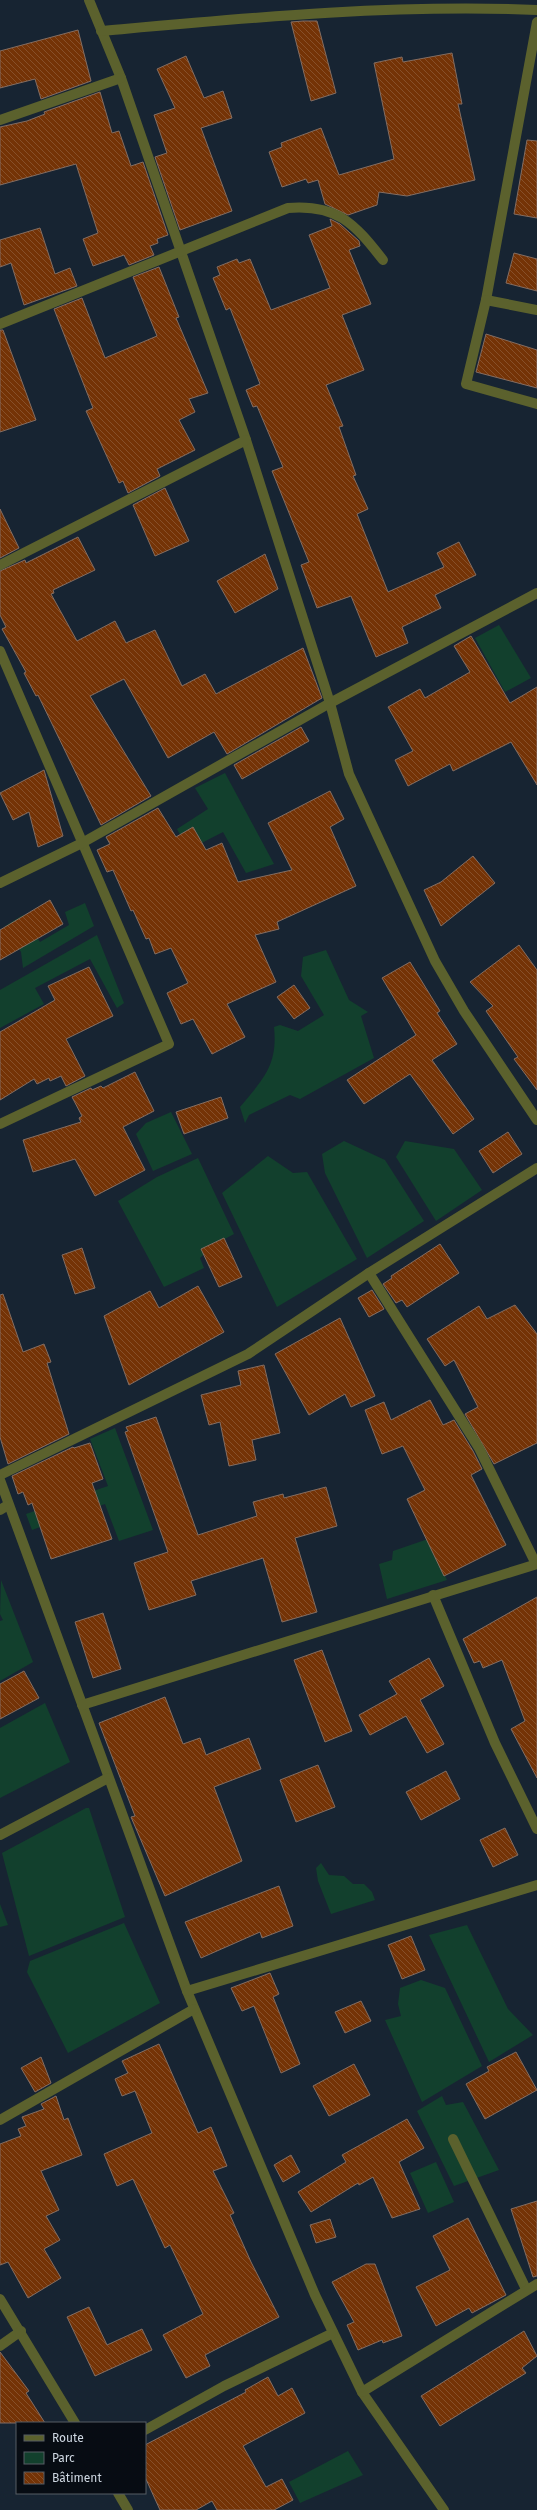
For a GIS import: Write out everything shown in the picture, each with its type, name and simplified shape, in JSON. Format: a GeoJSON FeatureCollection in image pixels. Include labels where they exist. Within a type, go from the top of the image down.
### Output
{"type":"FeatureCollection","features":[{"type":"Feature","properties":{"kind":"street"},"geometry":{"type":"LineString","coordinates":[[88,0],[121,78],[179,252],[246,440],[330,703],[349,774],[435,961],[464,1011],[537,1120]]}},
{"type":"Feature","properties":{"kind":"street"},"geometry":{"type":"LineString","coordinates":[[101,31],[337,11],[462,7],[537,10]]}},
{"type":"Feature","properties":{"kind":"street"},"geometry":{"type":"LineString","coordinates":[[537,22],[486,300],[466,384],[537,404]]}},
{"type":"Feature","properties":{"kind":"street"},"geometry":{"type":"LineString","coordinates":[[0,120],[121,78]]}},
{"type":"Feature","properties":{"kind":"street"},"geometry":{"type":"LineString","coordinates":[[0,324],[288,208],[311,206],[340,216],[359,229],[383,260]]}},
{"type":"Feature","properties":{"kind":"street"},"geometry":{"type":"LineString","coordinates":[[486,300],[537,310]]}},
{"type":"Feature","properties":{"kind":"street"},"geometry":{"type":"LineString","coordinates":[[0,566],[246,440]]}},
{"type":"Feature","properties":{"kind":"street"},"geometry":{"type":"LineString","coordinates":[[0,883],[82,842],[330,703],[537,592]]}},
{"type":"Feature","properties":{"kind":"street"},"geometry":{"type":"LineString","coordinates":[[0,651],[169,1044],[0,1124]]}},
{"type":"Feature","properties":{"kind":"street"},"geometry":{"type":"LineString","coordinates":[[0,1475],[248,1354],[369,1274],[537,1168]]}},
{"type":"Feature","properties":{"kind":"street"},"geometry":{"type":"LineString","coordinates":[[82,1705],[536,1564],[479,1448],[369,1274]]}},
{"type":"Feature","properties":{"kind":"street"},"geometry":{"type":"LineString","coordinates":[[0,1480],[4,1507],[82,1705],[194,2009],[333,2333],[362,2392],[444,2510]]}},
{"type":"Feature","properties":{"kind":"street"},"geometry":{"type":"LineString","coordinates":[[433,1595],[495,1743],[537,1829]]}},
{"type":"Feature","properties":{"kind":"street"},"geometry":{"type":"LineString","coordinates":[[0,1835],[108,1778]]}},
{"type":"Feature","properties":{"kind":"street"},"geometry":{"type":"LineString","coordinates":[[187,1991],[537,1885]]}},
{"type":"Feature","properties":{"kind":"street"},"geometry":{"type":"LineString","coordinates":[[0,2120],[194,2009]]}},
{"type":"Feature","properties":{"kind":"street"},"geometry":{"type":"LineString","coordinates":[[453,2139],[526,2289]]}},
{"type":"Feature","properties":{"kind":"street"},"geometry":{"type":"LineString","coordinates":[[362,2392],[526,2289],[537,2284]]}},
{"type":"Feature","properties":{"kind":"street"},"geometry":{"type":"LineString","coordinates":[[0,2299],[21,2331],[74,2422]]}},
{"type":"Feature","properties":{"kind":"street"},"geometry":{"type":"LineString","coordinates":[[0,2346],[21,2331]]}},
{"type":"Feature","properties":{"kind":"street"},"geometry":{"type":"LineString","coordinates":[[146,2429],[224,2386],[333,2333]]}},
{"type":"Feature","properties":{"kind":"street"},"geometry":{"type":"LineString","coordinates":[[119,2494],[128,2510]]}},
{"type":"Feature","properties":{"kind":"green space"},"geometry":{"type":"Polygon","coordinates":[[[499,625],[531,678],[505,692],[475,638],[499,625]]]}},
{"type":"Feature","properties":{"kind":"green space"},"geometry":{"type":"Polygon","coordinates":[[[225,773],[274,864],[246,873],[223,832],[188,850],[177,829],[208,809],[195,788],[225,773]]]}},
{"type":"Feature","properties":{"kind":"green space"},"geometry":{"type":"Polygon","coordinates":[[[85,903],[94,926],[23,968],[21,952],[5,926],[23,915],[40,942],[69,925],[65,912],[85,903]]]}},
{"type":"Feature","properties":{"kind":"green space"},"geometry":{"type":"Polygon","coordinates":[[[97,935],[124,1003],[117,1008],[90,959],[35,988],[44,1004],[0,1028],[0,990],[97,935]]]}},
{"type":"Feature","properties":{"kind":"green space"},"geometry":{"type":"Polygon","coordinates":[[[326,950],[349,1000],[368,1012],[361,1016],[374,1058],[300,1099],[290,1095],[249,1115],[245,1123],[240,1107],[262,1080],[271,1062],[274,1052],[274,1027],[280,1025],[298,1031],[324,1015],[301,976],[303,957],[326,950]]]}},
{"type":"Feature","properties":{"kind":"green space"},"geometry":{"type":"Polygon","coordinates":[[[171,1112],[192,1154],[153,1171],[136,1134],[146,1123],[171,1112]]]}},
{"type":"Feature","properties":{"kind":"green space"},"geometry":{"type":"Polygon","coordinates":[[[344,1141],[385,1160],[424,1221],[367,1258],[325,1173],[322,1154],[344,1141]]]}},
{"type":"Feature","properties":{"kind":"green space"},"geometry":{"type":"Polygon","coordinates":[[[405,1141],[454,1149],[482,1190],[436,1221],[396,1157],[405,1141]]]}},
{"type":"Feature","properties":{"kind":"green space"},"geometry":{"type":"Polygon","coordinates":[[[268,1156],[293,1173],[307,1172],[357,1259],[277,1307],[222,1193],[268,1156]]]}},
{"type":"Feature","properties":{"kind":"green space"},"geometry":{"type":"Polygon","coordinates":[[[198,1158],[234,1234],[212,1246],[200,1258],[204,1268],[164,1287],[118,1201],[157,1177],[198,1158]]]}},
{"type":"Feature","properties":{"kind":"green space"},"geometry":{"type":"Polygon","coordinates":[[[115,1428],[153,1530],[119,1541],[105,1504],[32,1530],[26,1514],[108,1486],[90,1439],[115,1428]]]}},
{"type":"Feature","properties":{"kind":"green space"},"geometry":{"type":"Polygon","coordinates":[[[428,1539],[447,1580],[387,1599],[379,1564],[392,1560],[393,1551],[428,1539]]]}},
{"type":"Feature","properties":{"kind":"green space"},"geometry":{"type":"Polygon","coordinates":[[[1,1580],[33,1662],[0,1681],[0,1621],[3,1620],[0,1614],[1,1580]]]}},
{"type":"Feature","properties":{"kind":"green space"},"geometry":{"type":"Polygon","coordinates":[[[45,1703],[70,1762],[0,1798],[0,1728],[45,1703]]]}},
{"type":"Feature","properties":{"kind":"green space"},"geometry":{"type":"Polygon","coordinates":[[[86,1808],[89,1808],[125,1917],[29,1956],[2,1853],[86,1808]]]}},
{"type":"Feature","properties":{"kind":"green space"},"geometry":{"type":"Polygon","coordinates":[[[321,1863],[329,1875],[344,1876],[353,1884],[364,1884],[372,1892],[375,1900],[331,1914],[318,1881],[316,1868],[321,1863]]]}},
{"type":"Feature","properties":{"kind":"green space"},"geometry":{"type":"Polygon","coordinates":[[[0,1904],[8,1925],[0,1927],[0,1904]]]}},
{"type":"Feature","properties":{"kind":"green space"},"geometry":{"type":"Polygon","coordinates":[[[124,1923],[160,2003],[68,2053],[27,1972],[30,1961],[124,1923]]]}},
{"type":"Feature","properties":{"kind":"green space"},"geometry":{"type":"Polygon","coordinates":[[[467,1925],[508,2009],[533,2035],[489,2062],[429,1935],[467,1925]]]}},
{"type":"Feature","properties":{"kind":"green space"},"geometry":{"type":"Polygon","coordinates":[[[421,1980],[445,1988],[482,2066],[422,2102],[385,2020],[401,2016],[398,2004],[400,1988],[421,1980]]]}},
{"type":"Feature","properties":{"kind":"green space"},"geometry":{"type":"Polygon","coordinates":[[[442,2096],[446,2105],[463,2102],[499,2170],[454,2186],[417,2111],[442,2096]]]}},
{"type":"Feature","properties":{"kind":"green space"},"geometry":{"type":"Polygon","coordinates":[[[436,2162],[454,2202],[428,2213],[410,2173],[436,2162]]]}},
{"type":"Feature","properties":{"kind":"green space"},"geometry":{"type":"Polygon","coordinates":[[[348,2451],[363,2475],[300,2503],[289,2482],[348,2451]]]}},
{"type":"Feature","properties":{"kind":"building"},"geometry":{"type":"Polygon","coordinates":[[[317,21],[336,93],[311,101],[291,22],[317,21]]]}},
{"type":"Feature","properties":{"kind":"building"},"geometry":{"type":"Polygon","coordinates":[[[78,30],[91,81],[41,99],[35,79],[0,88],[0,51],[78,30]]]}},
{"type":"Feature","properties":{"kind":"building"},"geometry":{"type":"Polygon","coordinates":[[[452,53],[462,104],[458,104],[475,180],[407,196],[379,192],[377,205],[348,215],[325,204],[318,180],[308,183],[306,179],[282,187],[269,152],[282,147],[281,143],[321,128],[339,175],[394,159],[374,63],[402,57],[403,62],[452,53]]]}},
{"type":"Feature","properties":{"kind":"building"},"geometry":{"type":"Polygon","coordinates":[[[186,56],[204,98],[223,91],[232,118],[201,128],[232,211],[180,230],[155,157],[167,153],[154,115],[175,108],[157,69],[186,56]]]}},
{"type":"Feature","properties":{"kind":"building"},"geometry":{"type":"Polygon","coordinates":[[[100,92],[112,133],[119,131],[131,166],[143,162],[168,235],[157,239],[158,243],[150,246],[154,255],[129,265],[124,255],[93,266],[83,239],[98,233],[76,164],[0,185],[0,127],[27,121],[45,114],[44,112],[100,92]]]}},
{"type":"Feature","properties":{"kind":"building"},"geometry":{"type":"Polygon","coordinates":[[[527,140],[537,141],[537,218],[514,214],[527,140]]]}},
{"type":"Feature","properties":{"kind":"building"},"geometry":{"type":"Polygon","coordinates":[[[330,219],[340,224],[359,241],[360,246],[349,250],[371,304],[342,315],[364,370],[326,385],[343,426],[339,427],[356,475],[353,476],[368,509],[357,514],[388,592],[444,567],[437,553],[459,542],[476,575],[435,595],[441,608],[402,627],[408,643],[376,657],[351,596],[317,608],[301,565],[309,562],[272,471],[283,467],[257,406],[253,407],[246,390],[260,384],[230,308],[226,310],[213,278],[220,275],[217,267],[237,259],[239,263],[250,259],[271,310],[330,288],[309,235],[332,226],[330,219]]]}},
{"type":"Feature","properties":{"kind":"building"},"geometry":{"type":"Polygon","coordinates":[[[40,228],[55,274],[70,268],[77,286],[24,305],[11,263],[0,267],[0,240],[40,228]]]}},
{"type":"Feature","properties":{"kind":"building"},"geometry":{"type":"Polygon","coordinates":[[[514,253],[537,259],[537,291],[506,283],[514,253]]]}},
{"type":"Feature","properties":{"kind":"building"},"geometry":{"type":"Polygon","coordinates":[[[159,267],[179,317],[176,318],[208,393],[189,399],[195,412],[179,420],[195,450],[157,469],[160,476],[128,493],[123,481],[119,483],[86,411],[93,408],[54,309],[82,298],[105,358],[157,336],[133,277],[159,267]]]}},
{"type":"Feature","properties":{"kind":"building"},"geometry":{"type":"Polygon","coordinates":[[[0,330],[3,330],[36,420],[0,432],[0,330]]]}},
{"type":"Feature","properties":{"kind":"building"},"geometry":{"type":"Polygon","coordinates":[[[486,334],[537,350],[537,388],[476,372],[486,334]]]}},
{"type":"Feature","properties":{"kind":"building"},"geometry":{"type":"Polygon","coordinates":[[[165,488],[189,541],[155,556],[133,505],[165,488]]]}},
{"type":"Feature","properties":{"kind":"building"},"geometry":{"type":"Polygon","coordinates":[[[0,509],[19,548],[0,558],[0,509]]]}},
{"type":"Feature","properties":{"kind":"building"},"geometry":{"type":"Polygon","coordinates":[[[78,537],[95,570],[53,590],[54,593],[51,594],[77,641],[115,621],[126,643],[155,630],[182,686],[205,674],[216,694],[303,648],[322,698],[227,754],[214,732],[168,758],[124,679],[90,696],[151,796],[101,825],[38,695],[36,696],[24,673],[26,672],[2,629],[6,627],[0,615],[0,571],[25,560],[26,563],[78,537]]]}},
{"type":"Feature","properties":{"kind":"building"},"geometry":{"type":"Polygon","coordinates":[[[265,554],[278,589],[235,613],[217,581],[265,554]]]}},
{"type":"Feature","properties":{"kind":"building"},"geometry":{"type":"Polygon","coordinates":[[[471,636],[510,703],[537,687],[537,785],[511,742],[453,771],[450,764],[408,786],[395,760],[413,751],[388,707],[420,689],[425,698],[470,672],[454,646],[471,636]]]}},
{"type":"Feature","properties":{"kind":"building"},"geometry":{"type":"Polygon","coordinates":[[[301,727],[309,741],[242,779],[234,765],[301,727]]]}},
{"type":"Feature","properties":{"kind":"building"},"geometry":{"type":"Polygon","coordinates":[[[44,770],[63,836],[38,847],[29,812],[13,820],[0,793],[44,770]]]}},
{"type":"Feature","properties":{"kind":"building"},"geometry":{"type":"Polygon","coordinates":[[[330,791],[344,819],[330,827],[356,886],[277,922],[279,929],[255,935],[276,982],[227,1004],[245,1037],[212,1054],[193,1019],[181,1024],[167,993],[188,983],[171,948],[155,954],[149,938],[146,939],[133,910],[131,911],[113,870],[107,872],[97,850],[110,844],[106,837],[158,808],[176,837],[193,827],[206,850],[222,843],[238,882],[292,870],[268,823],[330,791]]]}},
{"type":"Feature","properties":{"kind":"building"},"geometry":{"type":"Polygon","coordinates":[[[473,856],[495,883],[441,926],[424,890],[441,882],[473,856]]]}},
{"type":"Feature","properties":{"kind":"building"},"geometry":{"type":"Polygon","coordinates":[[[50,900],[63,924],[0,960],[0,930],[50,900]]]}},
{"type":"Feature","properties":{"kind":"building"},"geometry":{"type":"Polygon","coordinates":[[[519,945],[537,970],[537,1090],[514,1059],[518,1057],[486,1011],[493,1006],[470,982],[519,945]]]}},
{"type":"Feature","properties":{"kind":"building"},"geometry":{"type":"Polygon","coordinates":[[[410,962],[440,1011],[437,1013],[457,1044],[432,1060],[474,1119],[453,1134],[410,1074],[364,1104],[347,1080],[416,1035],[382,978],[410,962]]]}},
{"type":"Feature","properties":{"kind":"building"},"geometry":{"type":"Polygon","coordinates":[[[89,967],[113,1016],[66,1039],[85,1076],[66,1086],[61,1076],[50,1081],[49,1078],[37,1084],[34,1079],[0,1100],[0,1032],[55,1000],[48,986],[89,967]]]}},
{"type":"Feature","properties":{"kind":"building"},"geometry":{"type":"Polygon","coordinates":[[[294,985],[310,1008],[294,1019],[277,997],[294,985]]]}},
{"type":"Feature","properties":{"kind":"building"},"geometry":{"type":"Polygon","coordinates":[[[135,1072],[154,1111],[123,1127],[145,1170],[95,1196],[75,1159],[33,1172],[23,1140],[81,1122],[79,1118],[82,1116],[72,1097],[91,1088],[92,1090],[101,1086],[103,1088],[135,1072]]]}},
{"type":"Feature","properties":{"kind":"building"},"geometry":{"type":"Polygon","coordinates":[[[221,1097],[228,1118],[184,1134],[176,1112],[221,1097]]]}},
{"type":"Feature","properties":{"kind":"building"},"geometry":{"type":"Polygon","coordinates":[[[508,1132],[522,1154],[493,1173],[479,1151],[508,1132]]]}},
{"type":"Feature","properties":{"kind":"building"},"geometry":{"type":"Polygon","coordinates":[[[224,1238],[242,1277],[219,1287],[201,1249],[224,1238]]]}},
{"type":"Feature","properties":{"kind":"building"},"geometry":{"type":"Polygon","coordinates":[[[440,1244],[459,1273],[407,1307],[402,1300],[396,1303],[383,1284],[392,1278],[391,1276],[440,1244]]]}},
{"type":"Feature","properties":{"kind":"building"},"geometry":{"type":"Polygon","coordinates":[[[82,1248],[95,1288],[75,1294],[62,1255],[82,1248]]]}},
{"type":"Feature","properties":{"kind":"building"},"geometry":{"type":"Polygon","coordinates":[[[198,1286],[224,1332],[129,1385],[104,1316],[150,1291],[159,1308],[198,1286]]]}},
{"type":"Feature","properties":{"kind":"building"},"geometry":{"type":"Polygon","coordinates":[[[372,1290],[384,1309],[369,1317],[358,1298],[372,1290]]]}},
{"type":"Feature","properties":{"kind":"building"},"geometry":{"type":"Polygon","coordinates":[[[3,1294],[23,1352],[44,1344],[51,1362],[47,1363],[69,1434],[8,1464],[0,1437],[0,1295],[3,1294]]]}},
{"type":"Feature","properties":{"kind":"building"},"geometry":{"type":"Polygon","coordinates":[[[515,1305],[537,1334],[537,1443],[494,1464],[465,1414],[478,1407],[454,1360],[445,1366],[427,1339],[479,1306],[487,1319],[515,1305]]]}},
{"type":"Feature","properties":{"kind":"building"},"geometry":{"type":"Polygon","coordinates":[[[340,1318],[375,1396],[351,1407],[345,1394],[309,1415],[275,1354],[340,1318]]]}},
{"type":"Feature","properties":{"kind":"building"},"geometry":{"type":"Polygon","coordinates":[[[264,1365],[280,1433],[252,1440],[256,1460],[229,1466],[220,1422],[209,1425],[201,1395],[241,1385],[238,1371],[264,1365]]]}},
{"type":"Feature","properties":{"kind":"building"},"geometry":{"type":"Polygon","coordinates":[[[430,1400],[443,1425],[454,1420],[473,1451],[482,1469],[471,1475],[506,1545],[444,1576],[407,1499],[425,1490],[403,1446],[382,1454],[365,1410],[384,1402],[391,1420],[430,1400]]]}},
{"type":"Feature","properties":{"kind":"building"},"geometry":{"type":"Polygon","coordinates":[[[156,1417],[198,1535],[257,1516],[253,1502],[283,1494],[284,1498],[326,1487],[337,1526],[295,1538],[317,1612],[282,1622],[263,1558],[191,1581],[196,1595],[149,1610],[134,1563],[168,1552],[125,1432],[128,1431],[126,1427],[156,1417]]]}},
{"type":"Feature","properties":{"kind":"building"},"geometry":{"type":"Polygon","coordinates":[[[90,1443],[103,1479],[92,1483],[112,1539],[51,1559],[32,1503],[28,1505],[23,1492],[18,1494],[12,1476],[73,1447],[74,1448],[90,1443]]]}},
{"type":"Feature","properties":{"kind":"building"},"geometry":{"type":"Polygon","coordinates":[[[537,1597],[537,1778],[511,1729],[525,1721],[502,1660],[483,1668],[480,1661],[474,1663],[463,1639],[537,1597]]]}},
{"type":"Feature","properties":{"kind":"building"},"geometry":{"type":"Polygon","coordinates":[[[103,1613],[121,1669],[93,1678],[75,1622],[103,1613]]]}},
{"type":"Feature","properties":{"kind":"building"},"geometry":{"type":"Polygon","coordinates":[[[322,1650],[352,1731],[325,1742],[294,1660],[322,1650]]]}},
{"type":"Feature","properties":{"kind":"building"},"geometry":{"type":"Polygon","coordinates":[[[429,1658],[444,1686],[420,1700],[444,1744],[427,1753],[406,1716],[370,1735],[359,1715],[397,1694],[389,1681],[429,1658]]]}},
{"type":"Feature","properties":{"kind":"building"},"geometry":{"type":"Polygon","coordinates":[[[24,1671],[39,1698],[0,1719],[0,1684],[24,1671]]]}},
{"type":"Feature","properties":{"kind":"building"},"geometry":{"type":"Polygon","coordinates":[[[165,1697],[183,1744],[200,1738],[206,1755],[249,1738],[261,1769],[214,1787],[242,1861],[165,1896],[131,1817],[135,1816],[99,1723],[165,1697]]]}},
{"type":"Feature","properties":{"kind":"building"},"geometry":{"type":"Polygon","coordinates":[[[318,1765],[335,1807],[296,1822],[280,1780],[318,1765]]]}},
{"type":"Feature","properties":{"kind":"building"},"geometry":{"type":"Polygon","coordinates":[[[446,1771],[460,1799],[421,1820],[406,1792],[446,1771]]]}},
{"type":"Feature","properties":{"kind":"building"},"geometry":{"type":"Polygon","coordinates":[[[505,1828],[518,1855],[493,1867],[480,1840],[505,1828]]]}},
{"type":"Feature","properties":{"kind":"building"},"geometry":{"type":"Polygon","coordinates":[[[279,1886],[293,1926],[262,1938],[260,1932],[201,1958],[185,1922],[279,1886]]]}},
{"type":"Feature","properties":{"kind":"building"},"geometry":{"type":"Polygon","coordinates":[[[411,1936],[425,1970],[402,1979],[388,1945],[411,1936]]]}},
{"type":"Feature","properties":{"kind":"building"},"geometry":{"type":"Polygon","coordinates":[[[270,1973],[279,1994],[273,1997],[300,2064],[281,2073],[254,2006],[242,2011],[231,1988],[270,1973]]]}},
{"type":"Feature","properties":{"kind":"building"},"geometry":{"type":"Polygon","coordinates":[[[361,2001],[371,2021],[345,2033],[335,2012],[361,2001]]]}},
{"type":"Feature","properties":{"kind":"building"},"geometry":{"type":"Polygon","coordinates":[[[159,2044],[198,2133],[211,2127],[227,2166],[213,2171],[234,2213],[230,2215],[251,2262],[279,2317],[205,2355],[210,2366],[186,2378],[163,2335],[203,2314],[170,2245],[165,2248],[133,2179],[117,2186],[104,2154],[152,2133],[135,2091],[122,2096],[115,2079],[128,2073],[122,2061],[159,2044]]]}},
{"type":"Feature","properties":{"kind":"building"},"geometry":{"type":"Polygon","coordinates":[[[516,2052],[537,2090],[485,2119],[466,2084],[489,2071],[487,2067],[516,2052]]]}},
{"type":"Feature","properties":{"kind":"building"},"geometry":{"type":"Polygon","coordinates":[[[41,2057],[51,2083],[35,2092],[21,2068],[41,2057]]]}},
{"type":"Feature","properties":{"kind":"building"},"geometry":{"type":"Polygon","coordinates":[[[354,2064],[370,2095],[329,2116],[313,2086],[354,2064]]]}},
{"type":"Feature","properties":{"kind":"building"},"geometry":{"type":"Polygon","coordinates":[[[56,2096],[64,2120],[68,2118],[82,2155],[41,2171],[59,2210],[46,2216],[60,2240],[44,2249],[61,2278],[28,2298],[8,2262],[0,2265],[0,2144],[21,2136],[18,2129],[26,2126],[22,2117],[44,2109],[41,2104],[56,2096]]]}},
{"type":"Feature","properties":{"kind":"building"},"geometry":{"type":"Polygon","coordinates":[[[407,2119],[424,2148],[399,2162],[420,2209],[392,2218],[373,2177],[359,2185],[358,2183],[311,2212],[298,2192],[346,2162],[342,2155],[407,2119]]]}},
{"type":"Feature","properties":{"kind":"building"},"geometry":{"type":"Polygon","coordinates":[[[291,2155],[300,2172],[283,2182],[274,2165],[291,2155]]]}},
{"type":"Feature","properties":{"kind":"building"},"geometry":{"type":"Polygon","coordinates":[[[537,2201],[537,2276],[533,2277],[511,2209],[537,2201]]]}},
{"type":"Feature","properties":{"kind":"building"},"geometry":{"type":"Polygon","coordinates":[[[468,2218],[506,2295],[472,2313],[469,2308],[436,2326],[416,2287],[450,2270],[433,2236],[468,2218]]]}},
{"type":"Feature","properties":{"kind":"building"},"geometry":{"type":"Polygon","coordinates":[[[330,2219],[336,2237],[316,2243],[310,2225],[330,2219]]]}},
{"type":"Feature","properties":{"kind":"building"},"geometry":{"type":"Polygon","coordinates":[[[366,2264],[375,2264],[402,2336],[383,2343],[382,2340],[358,2350],[347,2325],[354,2322],[332,2282],[366,2264]]]}},
{"type":"Feature","properties":{"kind":"building"},"geometry":{"type":"Polygon","coordinates":[[[89,2307],[107,2345],[142,2329],[152,2350],[95,2376],[67,2317],[89,2307]]]}},
{"type":"Feature","properties":{"kind":"building"},"geometry":{"type":"Polygon","coordinates":[[[524,2331],[537,2356],[522,2368],[526,2373],[440,2426],[421,2396],[524,2331]]]}},
{"type":"Feature","properties":{"kind":"building"},"geometry":{"type":"Polygon","coordinates":[[[0,2352],[29,2391],[26,2393],[44,2422],[0,2423],[0,2352]]]}},
{"type":"Feature","properties":{"kind":"building"},"geometry":{"type":"Polygon","coordinates":[[[268,2377],[278,2396],[292,2388],[305,2413],[243,2446],[266,2487],[282,2479],[293,2500],[274,2510],[217,2510],[212,2501],[196,2510],[160,2510],[146,2479],[146,2444],[246,2392],[245,2390],[268,2377]]]}}]}
